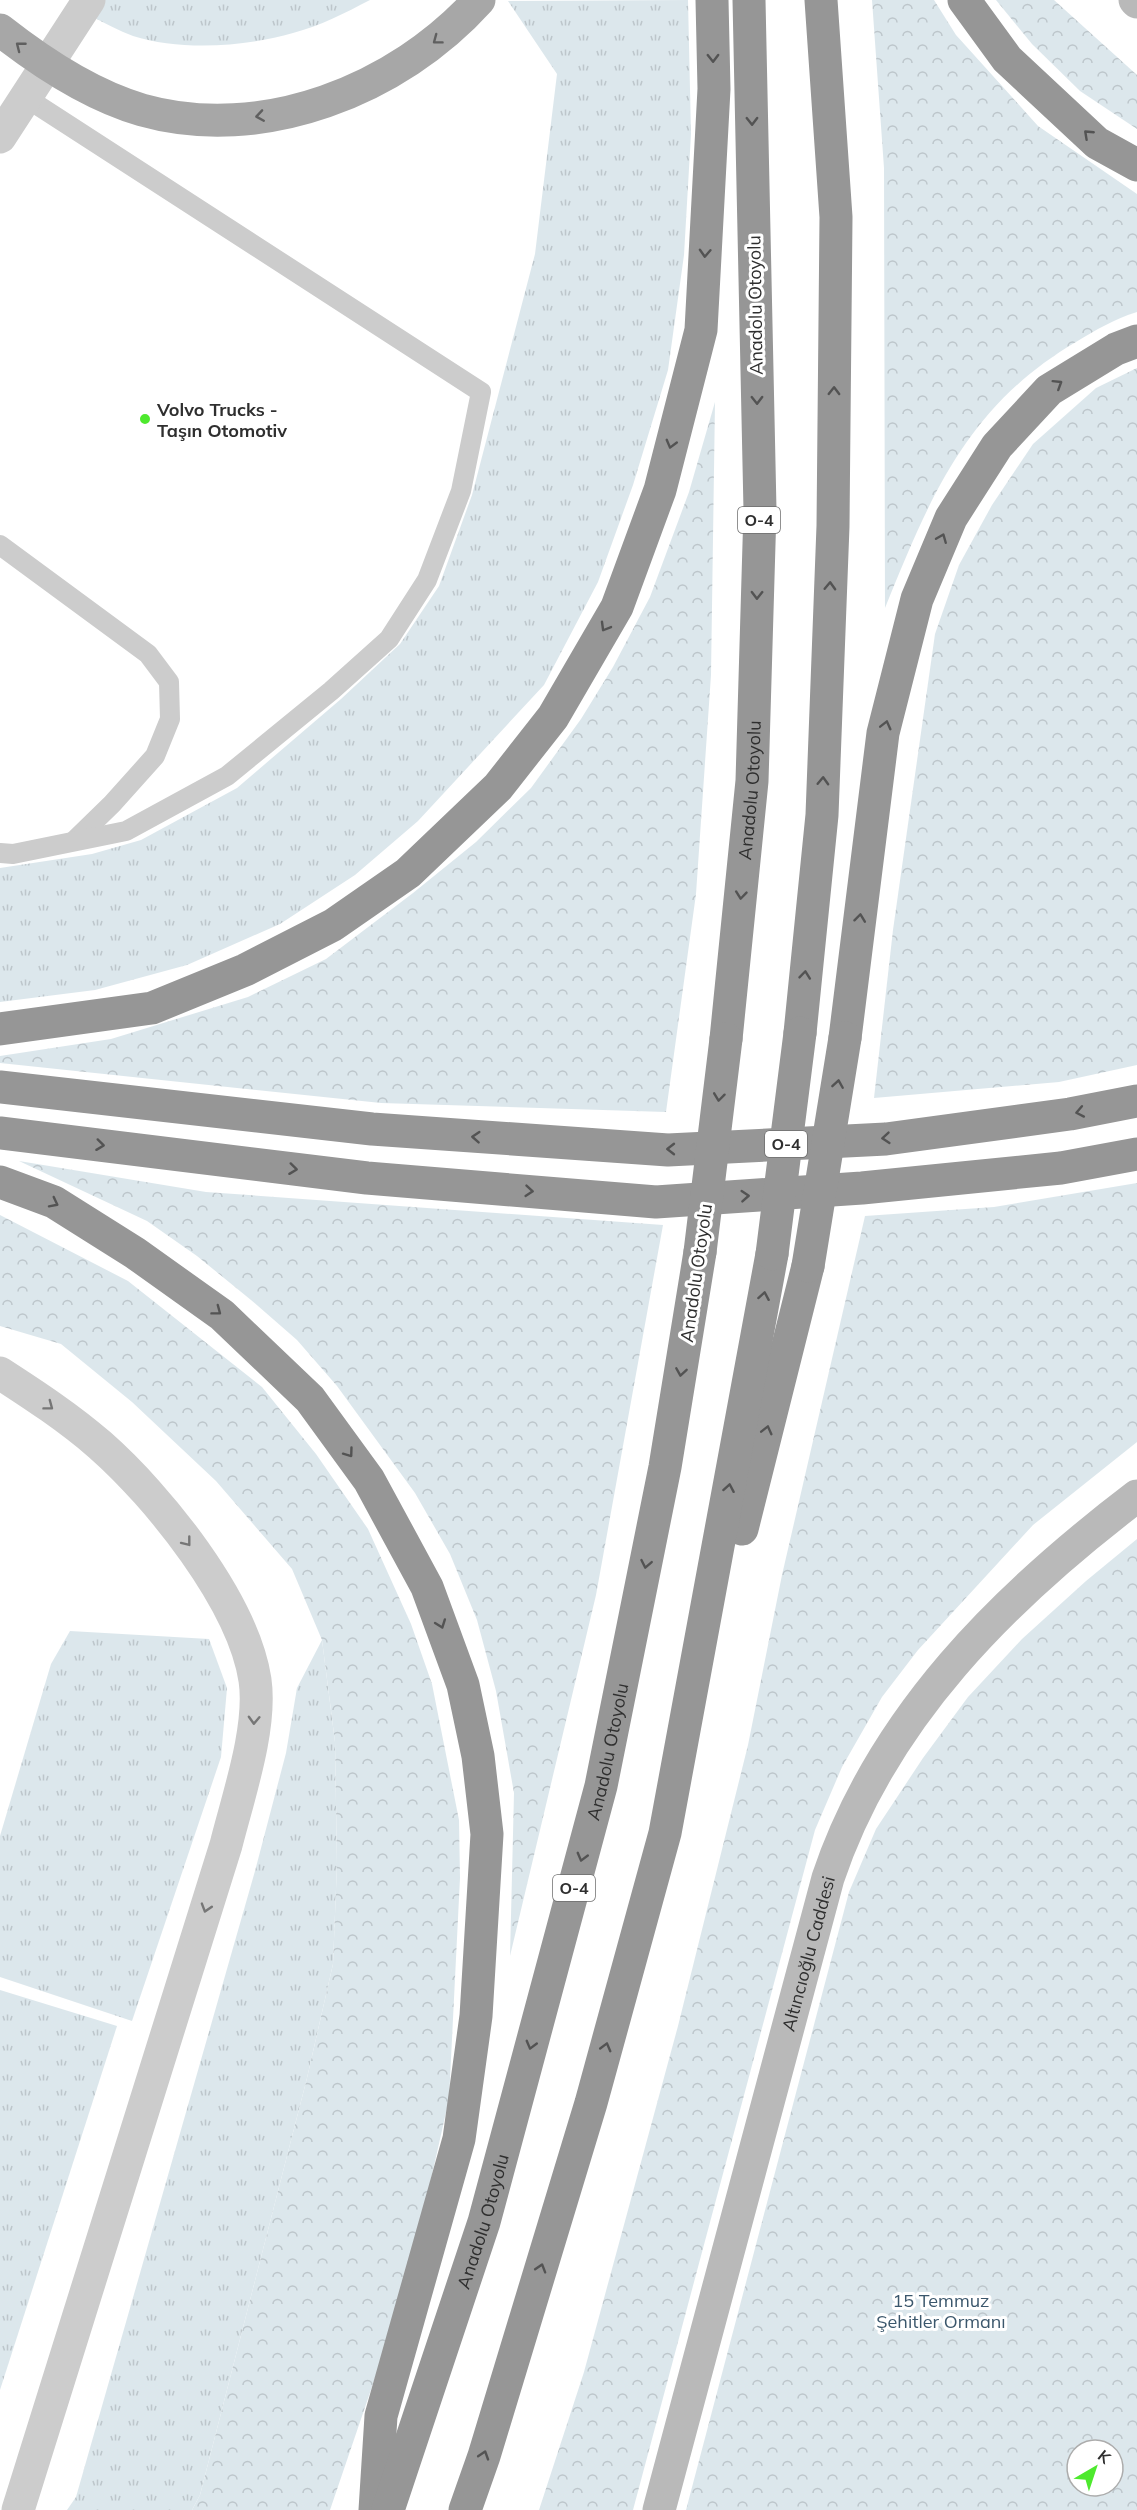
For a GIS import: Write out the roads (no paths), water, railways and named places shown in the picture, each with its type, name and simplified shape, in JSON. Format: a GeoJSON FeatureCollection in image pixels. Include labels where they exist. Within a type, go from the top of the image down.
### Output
{"type":"FeatureCollection","features":[{"type":"Feature","properties":{"kind":"highway"},"geometry":{"type":"LineString","coordinates":[[0,1029],[152,1008],[245,970],[333,925],[408,873],[498,787],[553,717],[616,607],[660,489],[701,330],[714,89],[712,0]]}},
{"type":"Feature","properties":{"kind":"highway","name":"Anadolu Otoyolu"},"geometry":{"type":"LineString","coordinates":[[388,2510],[484,2222],[601,1786],[665,1467],[700,1252],[726,1039],[752,781],[759,510],[749,0]]}},
{"type":"Feature","properties":{"kind":"highway","name":"O-4"},"geometry":{"type":"LineString","coordinates":[[465,2510],[484,2456],[591,2103],[665,1833],[772,1254],[800,1033],[822,815],[833,526],[836,217],[821,0]]}},
{"type":"Feature","properties":{"kind":"highway"},"geometry":{"type":"LineString","coordinates":[[964,0],[1007,59],[1097,143],[1137,165]]}},
{"type":"Feature","properties":{"kind":"highway"},"geometry":{"type":"LineString","coordinates":[[665,1833],[808,1266],[845,1038],[883,734],[917,599],[951,518],[996,446],[1049,390],[1116,349],[1137,341]]}},
{"type":"Feature","properties":{"kind":"highway"},"geometry":{"type":"LineString","coordinates":[[0,1087],[372,1130],[668,1150],[886,1139],[1070,1114],[1137,1101]]}},
{"type":"Feature","properties":{"kind":"highway"},"geometry":{"type":"LineString","coordinates":[[0,1133],[367,1178],[656,1202],[862,1188],[1061,1168],[1137,1154]]}},
{"type":"Feature","properties":{"kind":"highway"},"geometry":{"type":"LineString","coordinates":[[0,1182],[54,1202],[145,1260],[222,1315],[310,1399],[369,1480],[427,1587],[463,1685],[478,1756],[487,1834],[477,2016],[459,2139],[381,2416],[375,2510]]}},
{"type":"Feature","properties":{"kind":"main road"},"geometry":{"type":"LineString","coordinates":[[0,30],[63,74],[105,96],[140,110],[174,118],[210,121],[244,119],[304,108],[331,100],[368,84],[425,49],[456,26],[479,0]]}},
{"type":"Feature","properties":{"kind":"street"},"geometry":{"type":"LineString","coordinates":[[0,137],[88,0]]}},
{"type":"Feature","properties":{"kind":"street"},"geometry":{"type":"LineString","coordinates":[[0,1374],[41,1400],[100,1445],[154,1500],[212,1575],[244,1641],[255,1681],[254,1735],[226,1845],[18,2510]]}},
{"type":"Feature","properties":{"kind":"street","name":"Altıncıoğlu Caddesi"},"geometry":{"type":"LineString","coordinates":[[659,2510],[828,1878],[843,1836],[873,1774],[917,1709],[954,1663],[994,1619],[1042,1573],[1137,1496]]}},
{"type":"Feature","properties":{"kind":"lane"},"geometry":{"type":"LineString","coordinates":[[0,853],[13,854],[126,831],[227,776],[331,692],[389,639],[427,580],[461,491],[481,392],[25,97]]}},
{"type":"Feature","properties":{"kind":"lane"},"geometry":{"type":"LineString","coordinates":[[0,545],[148,654],[169,682],[170,719],[155,756],[112,804],[74,841]]}},
{"type":"Feature","properties":{"kind":"place","name":"Volvo Trucks - Taşın Otomotiv"},"geometry":{"type":"Point","coordinates":[145,419]}},
{"type":"Feature","properties":{"kind":"park label","name":"15 Temmuz Şehitler Ormanı"},"geometry":{"type":"Point","coordinates":[941,2310]}}]}
